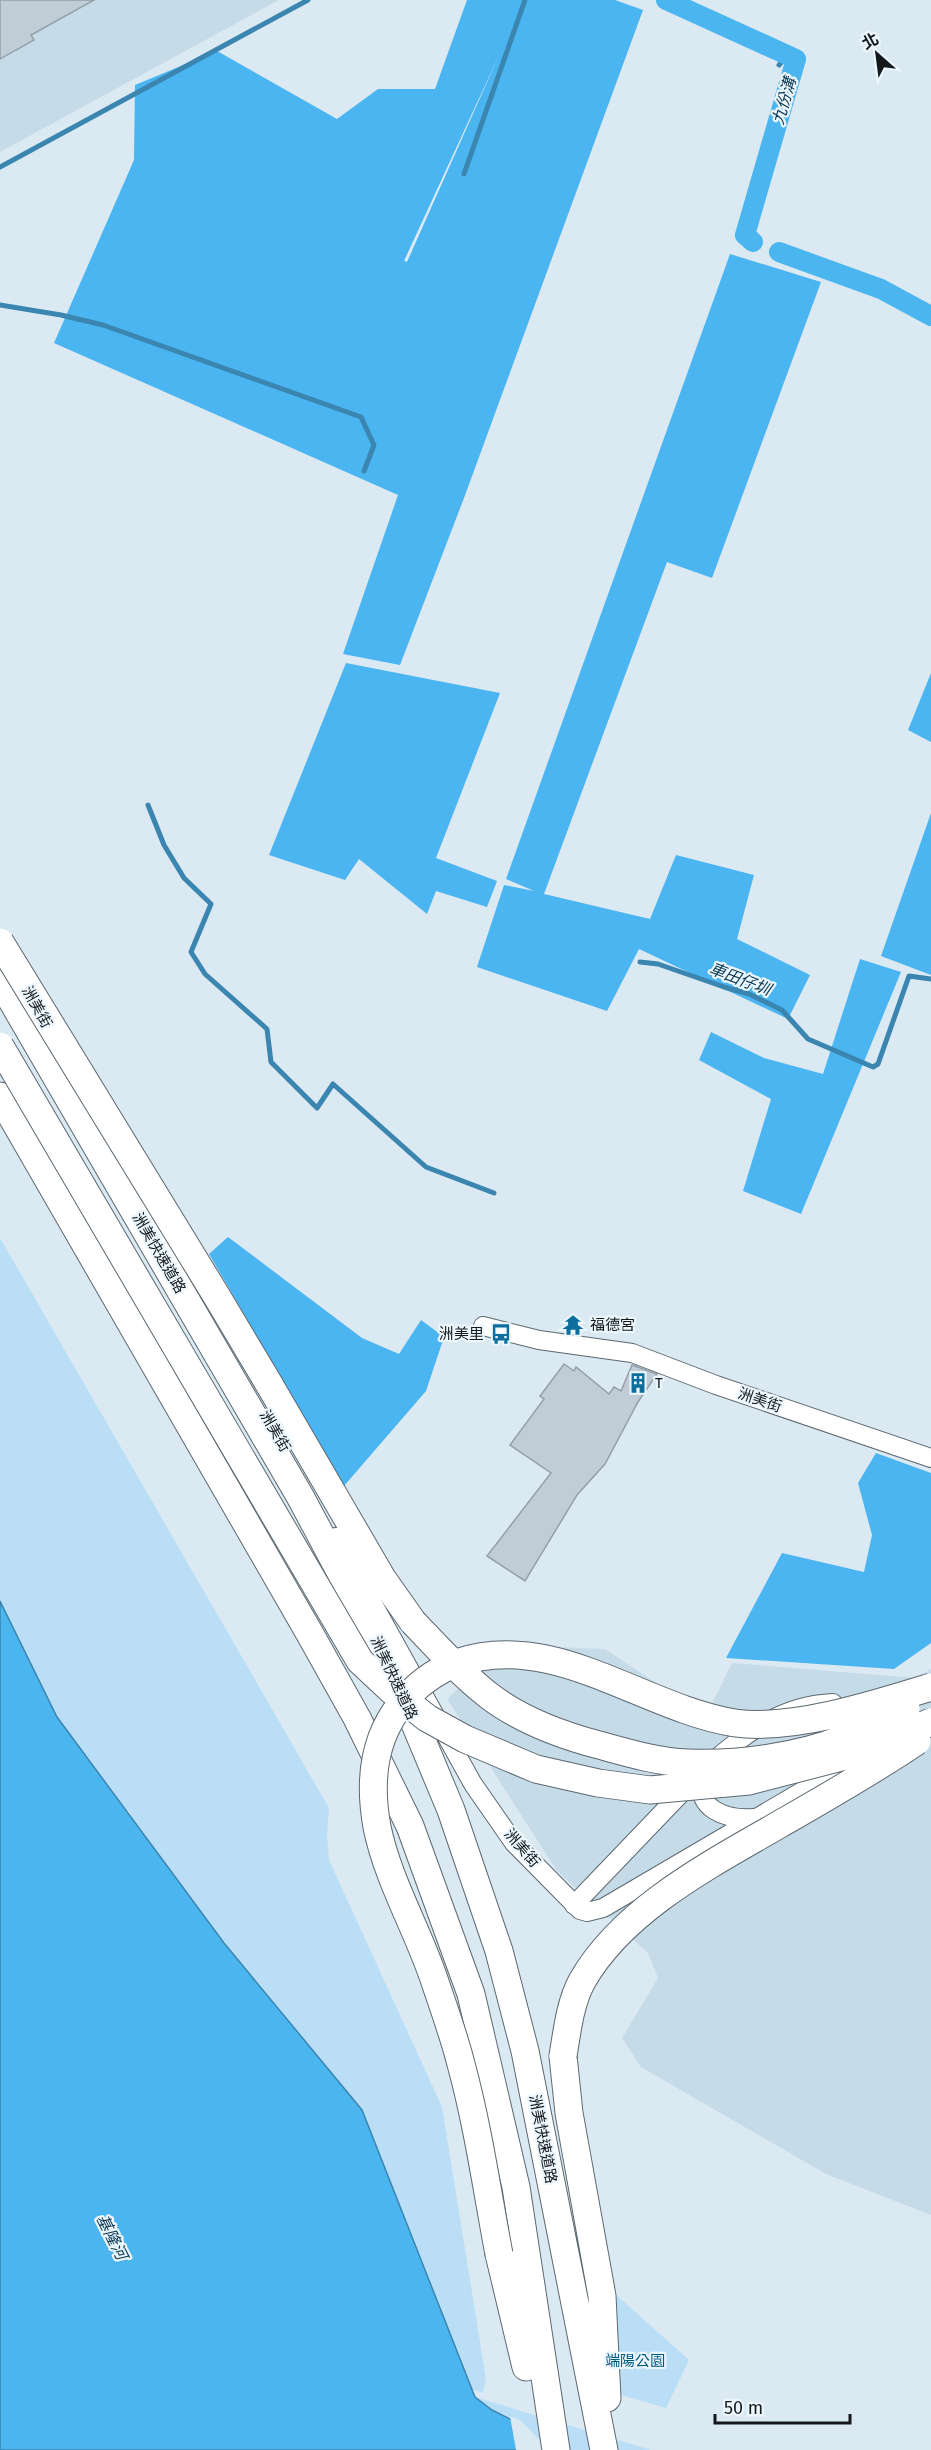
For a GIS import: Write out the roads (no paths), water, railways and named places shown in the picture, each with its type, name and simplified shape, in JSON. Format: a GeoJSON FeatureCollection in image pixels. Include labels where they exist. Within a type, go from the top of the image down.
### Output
{"type":"FeatureCollection","features":[{"type":"Feature","properties":{"kind":"highway"},"geometry":{"type":"LineString","coordinates":[[0,940],[216,1295],[382,1578],[413,1622],[489,1695],[537,1723],[585,1742],[645,1758],[688,1763],[736,1762],[791,1754],[844,1739],[926,1693]]}},
{"type":"Feature","properties":{"kind":"highway","name":"洲美快速道路"},"geometry":{"type":"LineString","coordinates":[[0,980],[300,1498],[393,1671],[447,1799],[499,1951],[525,2051],[604,2450]]}},
{"type":"Feature","properties":{"kind":"highway"},"geometry":{"type":"LineString","coordinates":[[0,1047],[360,1661],[390,1689],[427,1718],[465,1739],[536,1768],[598,1783],[650,1790],[749,1781],[857,1753],[931,1729]]}},
{"type":"Feature","properties":{"kind":"highway"},"geometry":{"type":"LineString","coordinates":[[0,1096],[310,1634],[357,1718],[410,1826],[471,1994],[516,2187],[556,2450]]}},
{"type":"Feature","properties":{"kind":"highway"},"geometry":{"type":"LineString","coordinates":[[546,2450],[499,2254],[461,2064],[429,1964],[390,1867],[377,1827],[372,1780],[379,1742],[394,1712],[412,1690],[438,1670],[475,1657],[510,1654],[547,1658],[699,1715],[738,1723],[782,1723],[926,1693]]}},
{"type":"Feature","properties":{"kind":"highway"},"geometry":{"type":"LineString","coordinates":[[610,2450],[602,2296],[569,2113],[563,2056],[570,2015],[581,1983],[599,1954],[628,1924],[658,1900],[719,1859],[872,1772],[931,1729]]}},
{"type":"Feature","properties":{"kind":"street","name":"洲美街"},"geometry":{"type":"LineString","coordinates":[[0,940],[171,1252],[354,1568],[473,1784],[514,1843],[574,1905]]}},
{"type":"Feature","properties":{"kind":"street","name":"洲美街"},"geometry":{"type":"LineString","coordinates":[[483,1326],[539,1340],[632,1353],[716,1385],[931,1458]]}},
{"type":"Feature","properties":{"kind":"street"},"geometry":{"type":"LineString","coordinates":[[926,1693],[931,1729],[880,1746],[603,1908],[587,1912],[574,1905],[705,1768],[752,1729],[778,1715],[805,1706],[879,1702],[926,1693]]}},
{"type":"Feature","properties":{"kind":"street"},"geometry":{"type":"LineString","coordinates":[[705,1768],[701,1782],[704,1796],[712,1809],[723,1816],[737,1819],[756,1818]]}},
{"type":"Feature","properties":{"kind":"water","name":"基隆河"},"geometry":{"type":"Polygon","coordinates":[[[0,1601],[57,1717],[224,1943],[362,2110],[475,2397],[492,2410],[518,2423],[546,2450],[0,2450],[0,1601]]]}},
{"type":"Feature","properties":{"kind":"waterway"},"geometry":{"type":"LineString","coordinates":[[0,167],[308,0]]}},
{"type":"Feature","properties":{"kind":"waterway"},"geometry":{"type":"LineString","coordinates":[[464,174],[525,0]]}},
{"type":"Feature","properties":{"kind":"waterway","name":"九份溝"},"geometry":{"type":"LineString","coordinates":[[666,0],[796,59],[745,235],[753,242]]}},
{"type":"Feature","properties":{"kind":"waterway","name":"九份溝"},"geometry":{"type":"LineString","coordinates":[[779,65],[793,50]]}},
{"type":"Feature","properties":{"kind":"waterway"},"geometry":{"type":"LineString","coordinates":[[779,252],[881,289],[931,316]]}},
{"type":"Feature","properties":{"kind":"waterway"},"geometry":{"type":"LineString","coordinates":[[0,305],[61,315],[103,325],[361,417],[374,445],[364,471]]}},
{"type":"Feature","properties":{"kind":"waterway"},"geometry":{"type":"LineString","coordinates":[[148,805],[164,845],[184,878],[211,904],[191,952],[205,974],[267,1029],[271,1062],[317,1108],[333,1084],[426,1167],[494,1193]]}},
{"type":"Feature","properties":{"kind":"waterway","name":"車田仔圳"},"geometry":{"type":"LineString","coordinates":[[640,962],[658,964],[749,994],[782,1010],[808,1039],[873,1067],[878,1064],[909,976],[931,979]]}},
{"type":"Feature","properties":{"kind":"place","name":"福德宮"},"geometry":{"type":"Point","coordinates":[573,1325]}},
{"type":"Feature","properties":{"kind":"place","name":"洲美里"},"geometry":{"type":"Point","coordinates":[501,1334]}},
{"type":"Feature","properties":{"kind":"place","name":"T"},"geometry":{"type":"Point","coordinates":[638,1383]}},
{"type":"Feature","properties":{"kind":"park label","name":"端陽公園"},"geometry":{"type":"Point","coordinates":[635,2361]}}]}
